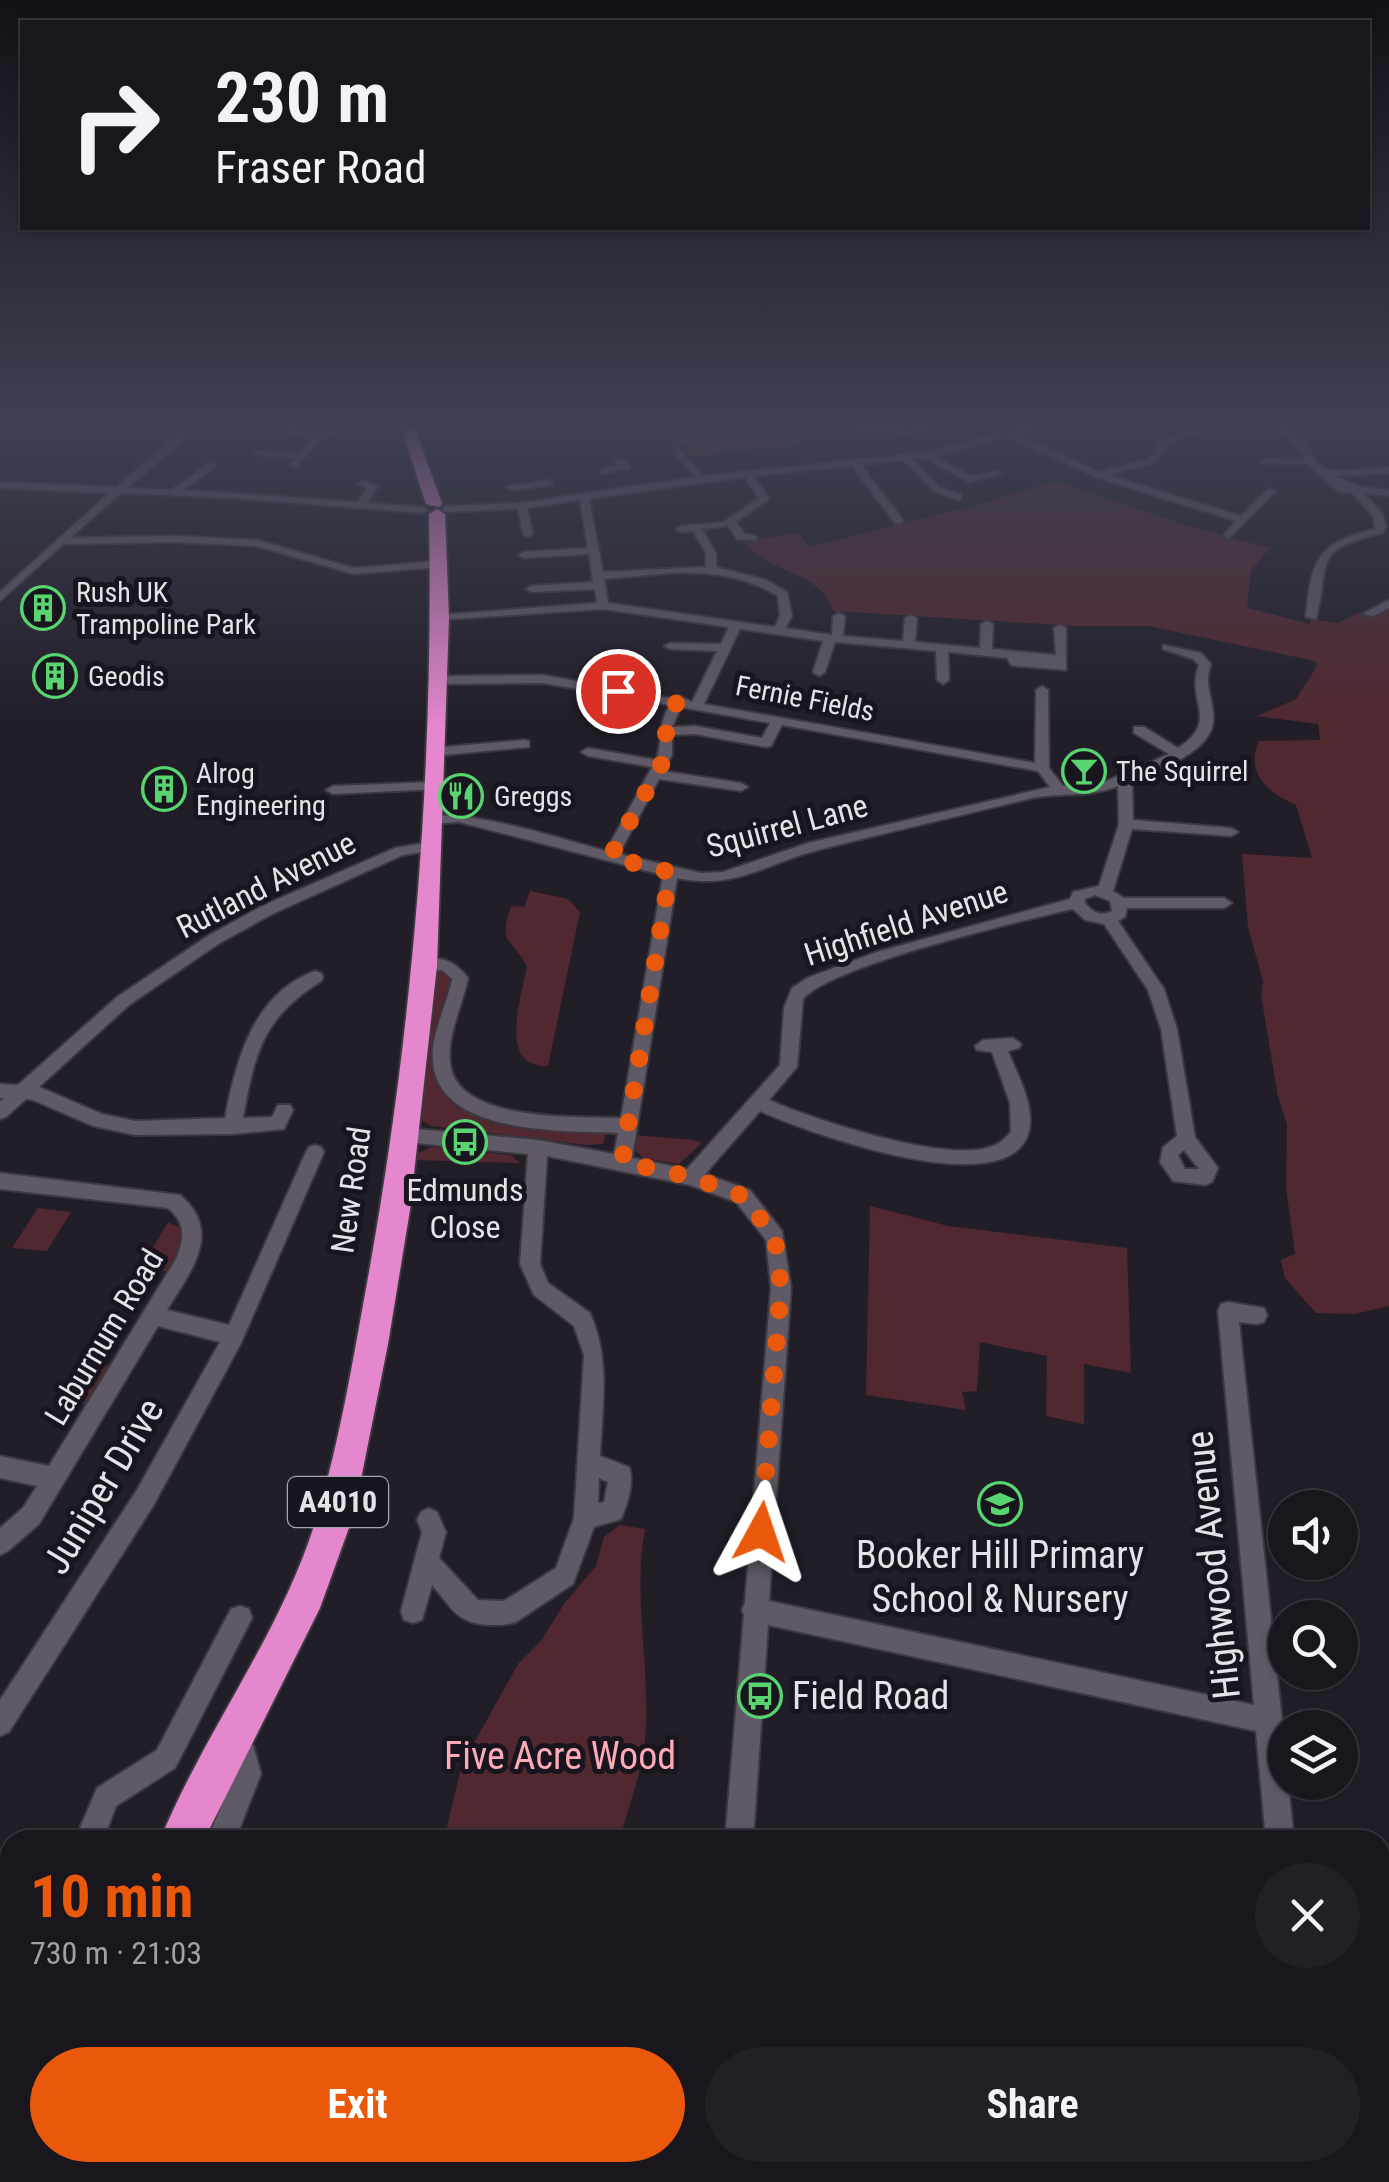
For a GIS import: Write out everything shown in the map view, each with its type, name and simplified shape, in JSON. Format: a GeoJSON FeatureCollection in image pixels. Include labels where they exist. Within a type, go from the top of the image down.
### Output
{"type":"FeatureCollection","features":[{"type":"Feature","properties":{"kind":"highway","name":"New Road"},"geometry":{"type":"LineString","coordinates":[[186,1830],[301,1608],[336,1514],[372,1344],[406,1135],[425,966],[440,618],[436,523]]}},
{"type":"Feature","properties":{"kind":"street"},"geometry":{"type":"LineString","coordinates":[[0,598],[80,523]]}},
{"type":"Feature","properties":{"kind":"street"},"geometry":{"type":"LineString","coordinates":[[526,523],[528,534]]}},
{"type":"Feature","properties":{"kind":"street"},"geometry":{"type":"LineString","coordinates":[[589,523],[603,606]]}},
{"type":"Feature","properties":{"kind":"street"},"geometry":{"type":"LineString","coordinates":[[731,523],[741,536],[752,538]]}},
{"type":"Feature","properties":{"kind":"street"},"geometry":{"type":"LineString","coordinates":[[1229,535],[1240,523]]}},
{"type":"Feature","properties":{"kind":"street"},"geometry":{"type":"LineString","coordinates":[[681,529],[722,524]]}},
{"type":"Feature","properties":{"kind":"street"},"geometry":{"type":"LineString","coordinates":[[1312,617],[1314,577],[1323,556],[1343,541],[1385,527]]}},
{"type":"Feature","properties":{"kind":"street"},"geometry":{"type":"LineString","coordinates":[[696,528],[711,553],[711,569]]}},
{"type":"Feature","properties":{"kind":"street"},"geometry":{"type":"LineString","coordinates":[[59,541],[173,539],[257,543],[354,571],[438,564]]}},
{"type":"Feature","properties":{"kind":"street"},"geometry":{"type":"LineString","coordinates":[[524,555],[594,551]]}},
{"type":"Feature","properties":{"kind":"street"},"geometry":{"type":"LineString","coordinates":[[531,589],[711,569],[747,575],[783,594],[786,616],[778,631]]}},
{"type":"Feature","properties":{"kind":"street"},"geometry":{"type":"LineString","coordinates":[[1369,614],[1389,603]]}},
{"type":"Feature","properties":{"kind":"street"},"geometry":{"type":"LineString","coordinates":[[440,618],[603,606],[735,627],[1062,658],[1060,628]]}},
{"type":"Feature","properties":{"kind":"street"},"geometry":{"type":"LineString","coordinates":[[818,672],[840,616]]}},
{"type":"Feature","properties":{"kind":"street"},"geometry":{"type":"LineString","coordinates":[[909,644],[911,618]]}},
{"type":"Feature","properties":{"kind":"street"},"geometry":{"type":"LineString","coordinates":[[986,624],[986,651]]}},
{"type":"Feature","properties":{"kind":"street"},"geometry":{"type":"LineString","coordinates":[[698,704],[735,627]]}},
{"type":"Feature","properties":{"kind":"street"},"geometry":{"type":"LineString","coordinates":[[670,646],[726,648]]}},
{"type":"Feature","properties":{"kind":"street"},"geometry":{"type":"LineString","coordinates":[[1140,730],[1177,753],[1192,747],[1204,734],[1208,717],[1198,685],[1205,664],[1197,656],[1166,647]]}},
{"type":"Feature","properties":{"kind":"street"},"geometry":{"type":"LineString","coordinates":[[942,648],[942,680]]}},
{"type":"Feature","properties":{"kind":"street","name":"Fernie Fields"},"geometry":{"type":"LineString","coordinates":[[437,680],[543,679],[678,700],[1042,768]]}},
{"type":"Feature","properties":{"kind":"street"},"geometry":{"type":"LineString","coordinates":[[1042,690],[1042,768],[1049,791]]}},
{"type":"Feature","properties":{"kind":"street"},"geometry":{"type":"LineString","coordinates":[[610,857],[666,756],[666,722],[678,700]]}},
{"type":"Feature","properties":{"kind":"street"},"geometry":{"type":"LineString","coordinates":[[666,731],[695,730],[766,743],[779,719]]}},
{"type":"Feature","properties":{"kind":"street"},"geometry":{"type":"LineString","coordinates":[[433,752],[524,744]]}},
{"type":"Feature","properties":{"kind":"street"},"geometry":{"type":"LineString","coordinates":[[588,752],[741,787]]}},
{"type":"Feature","properties":{"kind":"street","name":"Squirrel Lane"},"geometry":{"type":"LineString","coordinates":[[431,820],[459,818],[670,872],[702,878],[724,877],[808,848],[1049,791],[1124,783],[1177,753]]}},
{"type":"Feature","properties":{"kind":"street"},"geometry":{"type":"LineString","coordinates":[[1105,892],[1126,824],[1124,783]]}},
{"type":"Feature","properties":{"kind":"street"},"geometry":{"type":"LineString","coordinates":[[333,790],[433,786]]}},
{"type":"Feature","properties":{"kind":"street"},"geometry":{"type":"LineString","coordinates":[[1126,824],[1231,832]]}},
{"type":"Feature","properties":{"kind":"street","name":"Rutland Avenue"},"geometry":{"type":"LineString","coordinates":[[0,1112],[10,1092],[123,1001],[228,931],[400,851],[430,846]]}},
{"type":"Feature","properties":{"kind":"street"},"geometry":{"type":"LineString","coordinates":[[622,1162],[670,872]]}},
{"type":"Feature","properties":{"kind":"street"},"geometry":{"type":"LineString","coordinates":[[1120,903],[1120,913],[1109,919],[1084,913],[1076,902],[1085,892],[1105,892],[1120,903],[1225,903]]}},
{"type":"Feature","properties":{"kind":"street","name":"Highfield Avenue"},"geometry":{"type":"LineString","coordinates":[[691,1177],[788,1068],[794,1048],[792,1004],[800,989],[819,978],[885,956],[1076,902]]}},
{"type":"Feature","properties":{"kind":"street"},"geometry":{"type":"LineString","coordinates":[[1109,919],[1156,989],[1169,1029],[1186,1139]]}},
{"type":"Feature","properties":{"kind":"street"},"geometry":{"type":"LineString","coordinates":[[425,966],[446,964],[460,978],[440,1060],[442,1077],[463,1103],[480,1112],[505,1117],[630,1126]]}},
{"type":"Feature","properties":{"kind":"street"},"geometry":{"type":"LineString","coordinates":[[232,1128],[248,1056],[263,1019],[286,993],[316,977]]}},
{"type":"Feature","properties":{"kind":"street"},"geometry":{"type":"LineString","coordinates":[[759,1102],[831,1132],[922,1152],[987,1158],[1005,1153],[1021,1131],[998,1045]]}},
{"type":"Feature","properties":{"kind":"street"},"geometry":{"type":"LineString","coordinates":[[10,1092],[35,1093],[99,1121],[135,1128],[278,1124],[284,1110]]}},
{"type":"Feature","properties":{"kind":"street"},"geometry":{"type":"LineString","coordinates":[[406,1135],[538,1147],[691,1177],[743,1196],[775,1238],[781,1288],[739,1830]]}},
{"type":"Feature","properties":{"kind":"street"},"geometry":{"type":"LineString","coordinates":[[428,1562],[472,1612],[507,1613],[565,1576],[586,1518],[594,1356],[583,1320],[541,1289],[530,1264],[538,1147]]}},
{"type":"Feature","properties":{"kind":"street","name":"Juniper Drive"},"geometry":{"type":"LineString","coordinates":[[0,1723],[145,1498],[234,1336],[315,1152]]}},
{"type":"Feature","properties":{"kind":"street","name":"Laburnum Road"},"geometry":{"type":"LineString","coordinates":[[0,1182],[173,1201],[190,1213],[196,1232],[185,1262],[55,1478],[30,1516],[0,1543]]}},
{"type":"Feature","properties":{"kind":"street","name":"Highwood Avenue"},"geometry":{"type":"LineString","coordinates":[[1257,1315],[1228,1311],[1268,1721]]}},
{"type":"Feature","properties":{"kind":"street"},"geometry":{"type":"LineString","coordinates":[[152,1315],[234,1336]]}},
{"type":"Feature","properties":{"kind":"street"},"geometry":{"type":"LineString","coordinates":[[586,1518],[613,1511],[621,1476],[591,1464]]}},
{"type":"Feature","properties":{"kind":"street"},"geometry":{"type":"LineString","coordinates":[[0,1467],[55,1478]]}},
{"type":"Feature","properties":{"kind":"street"},"geometry":{"type":"LineString","coordinates":[[413,1611],[434,1532],[429,1520]]}},
{"type":"Feature","properties":{"kind":"street"},"geometry":{"type":"LineString","coordinates":[[754,1610],[1268,1721]]}},
{"type":"Feature","properties":{"kind":"street"},"geometry":{"type":"LineString","coordinates":[[93,1830],[106,1797],[166,1758],[240,1618]]}},
{"type":"Feature","properties":{"kind":"street"},"geometry":{"type":"LineString","coordinates":[[225,1830],[248,1774],[244,1754],[230,1749]]}},
{"type":"Feature","properties":{"kind":"street","name":"Highwood Avenue"},"geometry":{"type":"LineString","coordinates":[[1276,1800],[1279,1830]]}},
{"type":"Feature","properties":{"kind":"green space"},"geometry":{"type":"Polygon","coordinates":[[[907,523],[1179,523],[1270,548],[1251,571],[1247,608],[1310,624],[1310,619],[1337,623],[1363,611],[1389,607],[1389,1306],[1355,1314],[1316,1313],[1285,1278],[1281,1260],[1295,1254],[1286,1187],[1287,1124],[1278,1097],[1261,995],[1263,981],[1248,927],[1242,854],[1312,858],[1296,805],[1268,788],[1257,772],[1255,752],[1259,741],[1320,740],[1318,724],[1257,716],[1296,699],[1317,666],[1315,661],[1149,626],[1075,626],[833,611],[817,587],[766,561],[743,541],[798,533],[810,547],[907,523]]]}},
{"type":"Feature","properties":{"kind":"green space"},"geometry":{"type":"Polygon","coordinates":[[[530,891],[568,899],[580,912],[548,1066],[532,1064],[517,1043],[518,1011],[527,966],[508,940],[506,928],[511,906],[524,907],[530,891]]]}},
{"type":"Feature","properties":{"kind":"green space"},"geometry":{"type":"Polygon","coordinates":[[[441,967],[453,977],[432,1065],[452,1102],[470,1113],[507,1122],[607,1129],[603,1144],[431,1126],[417,1118],[437,969],[441,967]]]}},
{"type":"Feature","properties":{"kind":"green space"},"geometry":{"type":"Polygon","coordinates":[[[634,1135],[702,1143],[679,1164],[643,1158],[630,1145],[634,1135]]]}},
{"type":"Feature","properties":{"kind":"green space"},"geometry":{"type":"Polygon","coordinates":[[[432,1147],[511,1155],[520,1163],[412,1160],[413,1155],[432,1147]]]}},
{"type":"Feature","properties":{"kind":"green space"},"geometry":{"type":"Polygon","coordinates":[[[870,1206],[948,1226],[1127,1248],[1131,1373],[1084,1364],[1084,1424],[1046,1416],[1047,1356],[980,1342],[977,1391],[962,1392],[966,1410],[866,1395],[870,1206]]]}},
{"type":"Feature","properties":{"kind":"green space"},"geometry":{"type":"Polygon","coordinates":[[[38,1208],[71,1212],[47,1251],[12,1248],[38,1208]]]}},
{"type":"Feature","properties":{"kind":"green space"},"geometry":{"type":"Polygon","coordinates":[[[168,1222],[183,1229],[184,1245],[169,1272],[141,1268],[168,1222]]]}},
{"type":"Feature","properties":{"kind":"green space"},"geometry":{"type":"Polygon","coordinates":[[[86,1361],[115,1367],[91,1406],[64,1401],[86,1361]]]}},
{"type":"Feature","properties":{"kind":"green space","name":"Five Acre Wood"},"geometry":{"type":"Polygon","coordinates":[[[620,1525],[645,1529],[641,1603],[646,1728],[636,1785],[622,1830],[446,1830],[460,1772],[469,1752],[518,1664],[541,1641],[564,1604],[596,1566],[604,1537],[620,1525]]]}},
{"type":"Feature","properties":{"kind":"place","name":"Rush UK Trampoline Park"},"geometry":{"type":"Point","coordinates":[43,608]}},
{"type":"Feature","properties":{"kind":"place","name":"Geodis"},"geometry":{"type":"Point","coordinates":[55,676]}},
{"type":"Feature","properties":{"kind":"place","name":"The Squirrel"},"geometry":{"type":"Point","coordinates":[1084,771]}},
{"type":"Feature","properties":{"kind":"place","name":"Alrog Engineering"},"geometry":{"type":"Point","coordinates":[164,789]}},
{"type":"Feature","properties":{"kind":"place","name":"Greggs"},"geometry":{"type":"Point","coordinates":[461,796]}},
{"type":"Feature","properties":{"kind":"place","name":"Edmunds Close"},"geometry":{"type":"Point","coordinates":[465,1142]}},
{"type":"Feature","properties":{"kind":"place","name":"Booker Hill Primary School & Nursery"},"geometry":{"type":"Point","coordinates":[1000,1504]}},
{"type":"Feature","properties":{"kind":"place","name":"Field Road"},"geometry":{"type":"Point","coordinates":[760,1696]}},
{"type":"Feature","properties":{"kind":"route"},"geometry":{"type":"LineString","coordinates":[[618,691],[678,700],[666,722],[666,756],[610,857],[670,872],[622,1162],[691,1177],[743,1196],[775,1238],[781,1288],[761,1532]]}}]}
